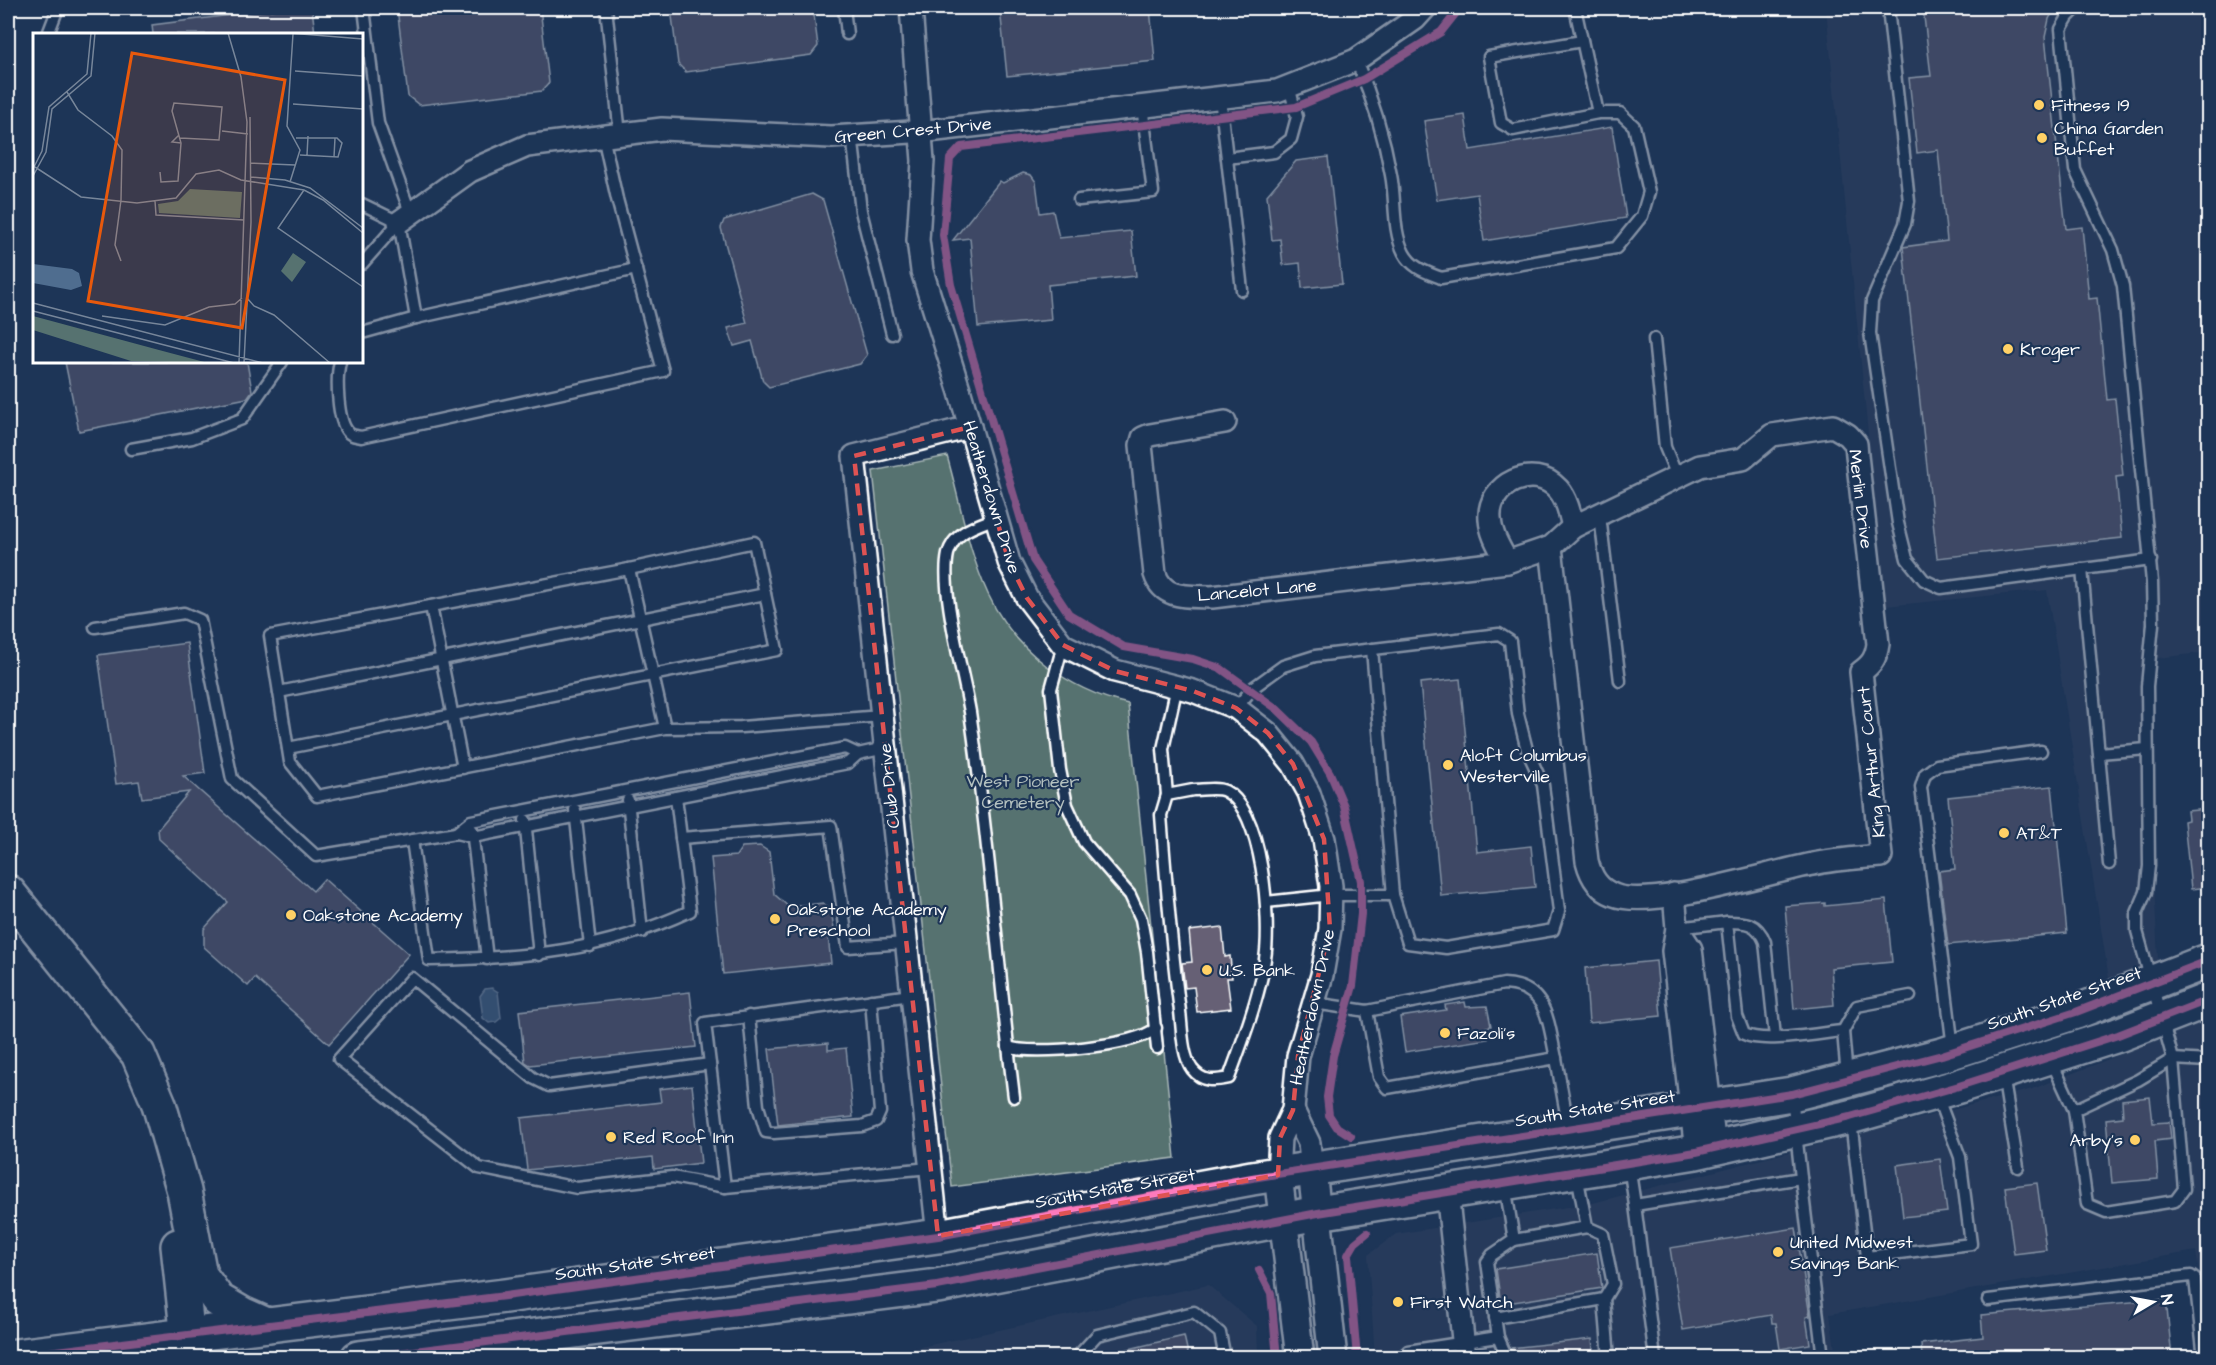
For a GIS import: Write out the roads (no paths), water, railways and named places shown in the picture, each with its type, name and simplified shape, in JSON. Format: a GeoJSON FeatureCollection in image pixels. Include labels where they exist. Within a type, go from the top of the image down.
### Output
{"type":"FeatureCollection","features":[{"type":"Feature","properties":{"kind":"main road"},"geometry":{"type":"LineString","coordinates":[[8,892],[138,1054],[159,1104],[174,1164],[184,1191],[200,1275],[218,1300],[267,1325]]}},
{"type":"Feature","properties":{"kind":"main road","name":"South State Street"},"geometry":{"type":"LineString","coordinates":[[358,1358],[937,1286],[1318,1213],[1628,1162],[1701,1129],[1792,1094],[1953,1051],[2076,1012],[2208,961]]}},
{"type":"Feature","properties":{"kind":"main road"},"geometry":{"type":"LineString","coordinates":[[2161,1018],[2171,993],[2180,986],[2208,974]]}},
{"type":"Feature","properties":{"kind":"main road"},"geometry":{"type":"LineString","coordinates":[[1857,1115],[1908,1080],[2025,1044],[2132,1005],[2147,994],[2151,984]]}},
{"type":"Feature","properties":{"kind":"main road","name":"South State Street"},"geometry":{"type":"LineString","coordinates":[[8,1357],[189,1346],[267,1325],[505,1296],[938,1236],[1278,1174],[1569,1127],[1797,1129],[1857,1115],[2050,1058],[2208,1000]]}},
{"type":"Feature","properties":{"kind":"main road"},"geometry":{"type":"LineString","coordinates":[[1797,1129],[1803,1110],[1809,1104],[1848,1095],[1894,1068]]}},
{"type":"Feature","properties":{"kind":"main road"},"geometry":{"type":"LineString","coordinates":[[1565,1173],[1596,1154],[1630,1141],[1701,1129]]}},
{"type":"Feature","properties":{"kind":"main road"},"geometry":{"type":"LineString","coordinates":[[174,1164],[171,1192],[189,1346]]}},
{"type":"Feature","properties":{"kind":"street","name":"Heatherdown Drive"},"geometry":{"type":"LineString","coordinates":[[911,8],[923,161],[918,240],[922,271],[1009,562],[1027,598],[1063,645],[1115,671],[1177,686],[1236,708],[1268,733],[1293,764],[1310,793],[1324,839],[1331,895],[1330,929],[1314,1003],[1298,1056],[1293,1110],[1280,1138],[1278,1174]]}},
{"type":"Feature","properties":{"kind":"street","name":"Green Crest Drive"},"geometry":{"type":"LineString","coordinates":[[405,219],[470,171],[527,146],[662,129],[747,135],[852,135],[921,131],[1276,91],[1356,60],[1415,19],[1425,8]]}},
{"type":"Feature","properties":{"kind":"street","name":"Lancelot Lane"},"geometry":{"type":"LineString","coordinates":[[1225,422],[1143,438],[1141,445],[1155,574],[1164,591],[1173,595],[1212,597],[1507,562],[1551,547]]}},
{"type":"Feature","properties":{"kind":"street","name":"Merlin Drive"},"geometry":{"type":"LineString","coordinates":[[1551,547],[1573,527],[1600,516],[1700,465],[1743,459],[1772,435],[1791,430],[1833,426],[1848,435],[1856,444],[1878,644]]}},
{"type":"Feature","properties":{"kind":"street","name":"Club Drive"},"geometry":{"type":"LineString","coordinates":[[938,1236],[854,456],[970,427]]}},
{"type":"Feature","properties":{"kind":"street"},"geometry":{"type":"LineString","coordinates":[[1507,562],[1491,531],[1489,516],[1492,503],[1508,482],[1523,477],[1536,477],[1549,481],[1559,490],[1568,507],[1573,527]]}},
{"type":"Feature","properties":{"kind":"street"},"geometry":{"type":"LineString","coordinates":[[1551,547],[1587,861],[1591,875],[1598,885],[1612,895],[1627,899],[1674,894],[1677,928],[1691,949],[1701,1129]]}},
{"type":"Feature","properties":{"kind":"street","name":"King Arthur Court"},"geometry":{"type":"LineString","coordinates":[[1674,894],[1814,863],[1881,856],[1861,672],[1870,666],[1876,656],[1878,644]]}},
{"type":"Feature","properties":{"kind":"street","name":"Heatherdown Drive"},"geometry":{"type":"LineString","coordinates":[[1293,1110],[1309,1143],[1312,1170]]}},
{"type":"Feature","properties":{"kind":"street"},"geometry":{"type":"LineString","coordinates":[[1312,1170],[1333,1358]]}},
{"type":"Feature","properties":{"kind":"street"},"geometry":{"type":"LineString","coordinates":[[1278,1174],[1300,1358]]}},
{"type":"Feature","properties":{"kind":"street"},"geometry":{"type":"LineString","coordinates":[[1447,1191],[1464,1349]]}},
{"type":"Feature","properties":{"kind":"lane"},"geometry":{"type":"LineString","coordinates":[[48,33],[58,8]]}},
{"type":"Feature","properties":{"kind":"lane"},"geometry":{"type":"LineString","coordinates":[[364,8],[378,123],[405,219],[416,318]]}},
{"type":"Feature","properties":{"kind":"lane"},"geometry":{"type":"LineString","coordinates":[[340,363],[336,375],[346,430],[351,435],[362,437],[663,371],[617,199],[606,8]]}},
{"type":"Feature","properties":{"kind":"lane"},"geometry":{"type":"LineString","coordinates":[[844,8],[847,34]]}},
{"type":"Feature","properties":{"kind":"lane"},"geometry":{"type":"LineString","coordinates":[[1575,8],[1598,113]]}},
{"type":"Feature","properties":{"kind":"lane"},"geometry":{"type":"LineString","coordinates":[[1888,8],[1909,201],[1905,224],[1872,301],[1870,333],[1898,524],[1907,559],[1924,580],[1941,588],[2151,560]]}},
{"type":"Feature","properties":{"kind":"lane"},"geometry":{"type":"LineString","coordinates":[[2050,1058],[2074,1110],[2087,1204],[2106,1212],[2175,1201],[2184,1189],[2173,1059],[2137,931],[2137,913],[2146,892],[2149,866],[2147,686],[2153,624],[2151,560],[2121,273],[2075,170],[2061,29],[2077,8]]}},
{"type":"Feature","properties":{"kind":"lane"},"geometry":{"type":"LineString","coordinates":[[1356,60],[1374,100],[1392,176],[1395,215],[1404,252],[1418,269],[1441,278],[1616,248],[1642,216],[1649,192],[1634,126],[1620,113],[1598,113],[1513,130],[1501,123],[1489,57],[1582,41]]}},
{"type":"Feature","properties":{"kind":"lane"},"geometry":{"type":"LineString","coordinates":[[1227,158],[1274,152],[1291,140],[1297,117],[1289,86]]}},
{"type":"Feature","properties":{"kind":"lane"},"geometry":{"type":"LineString","coordinates":[[1220,97],[1242,290]]}},
{"type":"Feature","properties":{"kind":"lane"},"geometry":{"type":"LineString","coordinates":[[1079,200],[1153,192],[1142,106]]}},
{"type":"Feature","properties":{"kind":"lane"},"geometry":{"type":"LineString","coordinates":[[852,135],[861,211],[892,334]]}},
{"type":"Feature","properties":{"kind":"lane"},"geometry":{"type":"LineString","coordinates":[[363,204],[405,219]]}},
{"type":"Feature","properties":{"kind":"lane"},"geometry":{"type":"LineString","coordinates":[[363,263],[405,219]]}},
{"type":"Feature","properties":{"kind":"lane"},"geometry":{"type":"LineString","coordinates":[[363,333],[416,318],[636,269]]}},
{"type":"Feature","properties":{"kind":"lane"},"geometry":{"type":"LineString","coordinates":[[1654,339],[1665,447],[1677,476]]}},
{"type":"Feature","properties":{"kind":"lane"},"geometry":{"type":"LineString","coordinates":[[131,449],[192,438],[242,419],[281,363]]}},
{"type":"Feature","properties":{"kind":"lane"},"geometry":{"type":"LineString","coordinates":[[1600,516],[1620,681]]}},
{"type":"Feature","properties":{"kind":"lane"},"geometry":{"type":"LineString","coordinates":[[996,518],[954,539],[948,555],[946,581],[970,712],[1014,1097]]}},
{"type":"Feature","properties":{"kind":"lane"},"geometry":{"type":"LineString","coordinates":[[288,748],[452,713],[777,650],[754,542],[629,569],[270,636],[290,762],[317,796],[666,728],[741,727],[881,716]]}},
{"type":"Feature","properties":{"kind":"lane"},"geometry":{"type":"LineString","coordinates":[[629,569],[666,728]]}},
{"type":"Feature","properties":{"kind":"lane"},"geometry":{"type":"LineString","coordinates":[[2082,569],[2109,864]]}},
{"type":"Feature","properties":{"kind":"lane"},"geometry":{"type":"LineString","coordinates":[[279,692],[441,657],[765,594]]}},
{"type":"Feature","properties":{"kind":"lane"},"geometry":{"type":"LineString","coordinates":[[431,606],[463,768]]}},
{"type":"Feature","properties":{"kind":"lane"},"geometry":{"type":"LineString","coordinates":[[95,627],[184,613],[200,620],[232,779],[316,856],[456,833],[473,837],[848,763],[858,754],[885,748]]}},
{"type":"Feature","properties":{"kind":"lane"},"geometry":{"type":"LineString","coordinates":[[1236,708],[1254,687],[1283,666],[1315,656],[1372,649],[1499,634],[1510,640],[1518,714],[1527,750],[1543,785],[1559,911],[1553,930],[1446,948],[1408,943],[1393,895],[1372,649]]}},
{"type":"Feature","properties":{"kind":"lane"},"geometry":{"type":"LineString","coordinates":[[1063,645],[1052,689],[1060,770],[1067,805],[1084,842],[1130,895],[1141,920],[1157,1048]]}},
{"type":"Feature","properties":{"kind":"lane"},"geometry":{"type":"LineString","coordinates":[[1167,795],[1193,790],[1224,790],[1240,803],[1252,827],[1266,902],[1266,959],[1241,1045],[1229,1077],[1212,1082],[1202,1078],[1191,1068],[1184,1044],[1171,946],[1161,815],[1167,795],[1163,749],[1177,686]]}},
{"type":"Feature","properties":{"kind":"lane"},"geometry":{"type":"LineString","coordinates":[[456,833],[471,821],[525,810],[845,748],[858,754]]}},
{"type":"Feature","properties":{"kind":"lane"},"geometry":{"type":"LineString","coordinates":[[2099,753],[2147,749]]}},
{"type":"Feature","properties":{"kind":"lane"},"geometry":{"type":"LineString","coordinates":[[1953,1051],[1921,787],[1925,774],[1937,765],[2041,751]]}},
{"type":"Feature","properties":{"kind":"lane"},"geometry":{"type":"LineString","coordinates":[[627,791],[642,932]]}},
{"type":"Feature","properties":{"kind":"lane"},"geometry":{"type":"LineString","coordinates":[[412,840],[429,960],[539,955],[590,946],[642,932],[690,911],[676,797]]}},
{"type":"Feature","properties":{"kind":"lane"},"geometry":{"type":"LineString","coordinates":[[574,801],[590,946]]}},
{"type":"Feature","properties":{"kind":"lane"},"geometry":{"type":"LineString","coordinates":[[525,810],[539,955]]}},
{"type":"Feature","properties":{"kind":"lane"},"geometry":{"type":"LineString","coordinates":[[471,821],[487,959]]}},
{"type":"Feature","properties":{"kind":"lane"},"geometry":{"type":"LineString","coordinates":[[681,838],[831,826],[848,947],[906,943]]}},
{"type":"Feature","properties":{"kind":"lane"},"geometry":{"type":"LineString","coordinates":[[1266,902],[1331,895],[1393,895]]}},
{"type":"Feature","properties":{"kind":"lane"},"geometry":{"type":"LineString","coordinates":[[1727,922],[1740,1027],[1751,1037],[1843,1031]]}},
{"type":"Feature","properties":{"kind":"lane"},"geometry":{"type":"LineString","coordinates":[[1677,928],[1727,922],[1747,922],[1757,926],[1765,942],[1775,1036]]}},
{"type":"Feature","properties":{"kind":"lane"},"geometry":{"type":"LineString","coordinates":[[710,1064],[549,1086],[533,1078],[412,978],[339,1059],[479,1168],[577,1188],[672,1177],[725,1187],[930,1168]]}},
{"type":"Feature","properties":{"kind":"lane"},"geometry":{"type":"LineString","coordinates":[[1314,1003],[1367,1011],[1504,984],[1521,985],[1534,992],[1544,1009],[1569,1127]]}},
{"type":"Feature","properties":{"kind":"lane"},"geometry":{"type":"LineString","coordinates":[[725,1187],[705,1023],[911,995]]}},
{"type":"Feature","properties":{"kind":"lane"},"geometry":{"type":"LineString","coordinates":[[1848,1080],[1843,1031],[1857,1006],[1910,996]]}},
{"type":"Feature","properties":{"kind":"lane"},"geometry":{"type":"LineString","coordinates":[[749,1016],[758,1106],[766,1131],[774,1133],[862,1126],[876,1121],[880,1112],[871,1000]]}},
{"type":"Feature","properties":{"kind":"lane"},"geometry":{"type":"LineString","coordinates":[[1367,1011],[1379,1077],[1387,1088],[1556,1058]]}},
{"type":"Feature","properties":{"kind":"lane"},"geometry":{"type":"LineString","coordinates":[[1008,1047],[1032,1052],[1122,1042],[1140,1038],[1156,1028]]}},
{"type":"Feature","properties":{"kind":"lane"},"geometry":{"type":"LineString","coordinates":[[2074,1110],[2139,1080],[2173,1059],[2208,1060]]}},
{"type":"Feature","properties":{"kind":"lane"},"geometry":{"type":"LineString","coordinates":[[2003,1072],[2018,1167]]}},
{"type":"Feature","properties":{"kind":"lane"},"geometry":{"type":"LineString","coordinates":[[1857,1115],[1868,1257],[1971,1244],[1960,1157],[1936,1092]]}},
{"type":"Feature","properties":{"kind":"lane"},"geometry":{"type":"LineString","coordinates":[[1792,1094],[1823,1358]]}},
{"type":"Feature","properties":{"kind":"lane"},"geometry":{"type":"LineString","coordinates":[[1628,1162],[1655,1358]]}},
{"type":"Feature","properties":{"kind":"lane"},"geometry":{"type":"LineString","coordinates":[[1565,1173],[1587,1227]]}},
{"type":"Feature","properties":{"kind":"lane"},"geometry":{"type":"LineString","coordinates":[[1635,1205],[1802,1178]]}},
{"type":"Feature","properties":{"kind":"lane"},"geometry":{"type":"LineString","coordinates":[[1505,1182],[1514,1240]]}},
{"type":"Feature","properties":{"kind":"lane"},"geometry":{"type":"LineString","coordinates":[[1507,1358],[1498,1337],[1487,1262],[1492,1255],[1514,1240],[1587,1227],[1603,1234],[1613,1284],[1604,1299],[1609,1358]]}},
{"type":"Feature","properties":{"kind":"lane"},"geometry":{"type":"LineString","coordinates":[[1988,1299],[2191,1276],[2195,1279],[2204,1358]]}},
{"type":"Feature","properties":{"kind":"lane"},"geometry":{"type":"LineString","coordinates":[[1495,1318],[1604,1299]]}},
{"type":"Feature","properties":{"kind":"lane"},"geometry":{"type":"LineString","coordinates":[[1076,1358],[1097,1335],[1194,1312],[1220,1333],[1226,1358]]}},
{"type":"Feature","properties":{"kind":"lane"},"geometry":{"type":"LineString","coordinates":[[1401,1358],[1408,1351],[1436,1352],[1464,1349],[1498,1337]]}},
{"type":"Feature","properties":{"kind":"place","name":"Fitness 19"},"geometry":{"type":"Point","coordinates":[2039,105]}},
{"type":"Feature","properties":{"kind":"place","name":"China Garden Buffet"},"geometry":{"type":"Point","coordinates":[2042,138]}},
{"type":"Feature","properties":{"kind":"place","name":"Kroger"},"geometry":{"type":"Point","coordinates":[2008,349]}},
{"type":"Feature","properties":{"kind":"place","name":"Aloft Columbus Westerville"},"geometry":{"type":"Point","coordinates":[1448,765]}},
{"type":"Feature","properties":{"kind":"place","name":"AT&T"},"geometry":{"type":"Point","coordinates":[2004,833]}},
{"type":"Feature","properties":{"kind":"place","name":"Oakstone Academy"},"geometry":{"type":"Point","coordinates":[291,915]}},
{"type":"Feature","properties":{"kind":"place","name":"Oakstone Academy Preschool"},"geometry":{"type":"Point","coordinates":[775,919]}},
{"type":"Feature","properties":{"kind":"place","name":"U.S. Bank"},"geometry":{"type":"Point","coordinates":[1207,970]}},
{"type":"Feature","properties":{"kind":"place","name":"Fazoli's"},"geometry":{"type":"Point","coordinates":[1445,1033]}},
{"type":"Feature","properties":{"kind":"place","name":"Red Roof Inn"},"geometry":{"type":"Point","coordinates":[611,1137]}},
{"type":"Feature","properties":{"kind":"place","name":"Arby's"},"geometry":{"type":"Point","coordinates":[2135,1140]}},
{"type":"Feature","properties":{"kind":"place","name":"United Midwest Savings Bank"},"geometry":{"type":"Point","coordinates":[1778,1252]}},
{"type":"Feature","properties":{"kind":"place","name":"First Watch"},"geometry":{"type":"Point","coordinates":[1398,1302]}},
{"type":"Feature","properties":{"kind":"park label","name":"West Pioneer Cemetery"},"geometry":{"type":"Point","coordinates":[1023,791]}}]}
